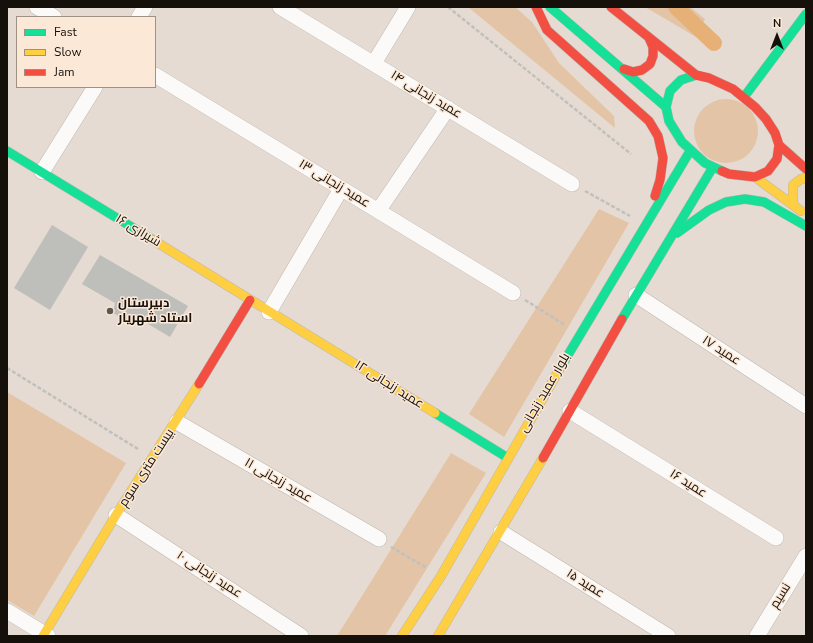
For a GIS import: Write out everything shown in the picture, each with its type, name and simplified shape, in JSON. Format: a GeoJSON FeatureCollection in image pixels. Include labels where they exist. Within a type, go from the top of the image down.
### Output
{"type":"FeatureCollection","features":[{"type":"Feature","properties":{"kind":"main road"},"geometry":{"type":"LineString","coordinates":[[536,7],[548,30],[635,107],[649,121],[658,136],[663,158],[660,180],[645,224]]}},
{"type":"Feature","properties":{"kind":"main road"},"geometry":{"type":"LineString","coordinates":[[550,7],[624,69],[666,107]]}},
{"type":"Feature","properties":{"kind":"main road"},"geometry":{"type":"LineString","coordinates":[[611,7],[696,75],[721,83],[744,97],[766,120],[779,145],[806,169]]}},
{"type":"Feature","properties":{"kind":"main road"},"geometry":{"type":"LineString","coordinates":[[744,97],[806,14]]}},
{"type":"Feature","properties":{"kind":"main road"},"geometry":{"type":"LineString","coordinates":[[624,69],[633,72],[642,70],[650,64],[654,56],[653,46],[649,38]]}},
{"type":"Feature","properties":{"kind":"main road"},"geometry":{"type":"LineString","coordinates":[[696,75],[681,80],[670,91],[666,107],[669,121],[675,132],[690,151],[713,167],[728,174],[755,177],[793,204],[806,216]]}},
{"type":"Feature","properties":{"kind":"main road"},"geometry":{"type":"LineString","coordinates":[[755,177],[768,171],[777,159],[779,145]]}},
{"type":"Feature","properties":{"kind":"main road","name":"شیرازی ۱۶"},"geometry":{"type":"LineString","coordinates":[[7,151],[270,312]]}},
{"type":"Feature","properties":{"kind":"main road","name":"بلوار عمید زنجانی"},"geometry":{"type":"LineString","coordinates":[[402,636],[441,576],[579,334],[690,151]]}},
{"type":"Feature","properties":{"kind":"main road"},"geometry":{"type":"LineString","coordinates":[[438,636],[502,532],[636,295],[713,167]]}},
{"type":"Feature","properties":{"kind":"main road"},"geometry":{"type":"LineString","coordinates":[[672,179],[688,178],[696,188],[695,196]]}},
{"type":"Feature","properties":{"kind":"main road"},"geometry":{"type":"LineString","coordinates":[[793,204],[794,185],[800,179],[806,178]]}},
{"type":"Feature","properties":{"kind":"main road"},"geometry":{"type":"LineString","coordinates":[[670,238],[709,210],[726,202],[745,199],[764,202],[806,226]]}},
{"type":"Feature","properties":{"kind":"main road","name":"بیست متری سوم"},"geometry":{"type":"LineString","coordinates":[[45,635],[116,515],[178,422],[250,300]]}},
{"type":"Feature","properties":{"kind":"main road","name":"عمید زنجانی ۱۲"},"geometry":{"type":"LineString","coordinates":[[270,312],[508,458]]}},
{"type":"Feature","properties":{"kind":"street"},"geometry":{"type":"LineString","coordinates":[[37,7],[52,16]]}},
{"type":"Feature","properties":{"kind":"street"},"geometry":{"type":"LineString","coordinates":[[139,16],[145,7]]}},
{"type":"Feature","properties":{"kind":"street","name":"عمید زنجانی ۱۴"},"geometry":{"type":"LineString","coordinates":[[280,7],[572,184]]}},
{"type":"Feature","properties":{"kind":"street"},"geometry":{"type":"LineString","coordinates":[[374,63],[408,7]]}},
{"type":"Feature","properties":{"kind":"street","name":"عمید زنجانی ۱۳"},"geometry":{"type":"LineString","coordinates":[[156,76],[513,293]]}},
{"type":"Feature","properties":{"kind":"street"},"geometry":{"type":"LineString","coordinates":[[42,172],[94,88]]}},
{"type":"Feature","properties":{"kind":"street"},"geometry":{"type":"LineString","coordinates":[[378,211],[448,108]]}},
{"type":"Feature","properties":{"kind":"street"},"geometry":{"type":"LineString","coordinates":[[270,312],[341,189]]}},
{"type":"Feature","properties":{"kind":"street","name":"عمید ۱۷"},"geometry":{"type":"LineString","coordinates":[[636,295],[806,406]]}},
{"type":"Feature","properties":{"kind":"street","name":"عمید ۱۶"},"geometry":{"type":"LineString","coordinates":[[570,411],[776,538]]}},
{"type":"Feature","properties":{"kind":"street","name":"عمید زنجانی ۱۱"},"geometry":{"type":"LineString","coordinates":[[178,422],[379,539]]}},
{"type":"Feature","properties":{"kind":"street","name":"عمید زنجانی ۱۰"},"geometry":{"type":"LineString","coordinates":[[116,515],[301,636]]}},
{"type":"Feature","properties":{"kind":"street","name":"عمید ۱۵"},"geometry":{"type":"LineString","coordinates":[[502,532],[668,636]]}},
{"type":"Feature","properties":{"kind":"street","name":"نسیم"},"geometry":{"type":"LineString","coordinates":[[757,636],[806,556]]}},
{"type":"Feature","properties":{"kind":"street"},"geometry":{"type":"LineString","coordinates":[[7,611],[45,635]]}},
{"type":"Feature","properties":{"kind":"path"},"geometry":{"type":"LineString","coordinates":[[448,7],[631,154]]}},
{"type":"Feature","properties":{"kind":"path"},"geometry":{"type":"LineString","coordinates":[[572,184],[645,224]]}},
{"type":"Feature","properties":{"kind":"path"},"geometry":{"type":"LineString","coordinates":[[513,293],[579,334]]}},
{"type":"Feature","properties":{"kind":"path"},"geometry":{"type":"LineString","coordinates":[[7,368],[154,458]]}},
{"type":"Feature","properties":{"kind":"path"},"geometry":{"type":"LineString","coordinates":[[379,539],[441,576]]}},
{"type":"Feature","properties":{"kind":"shaded area"},"geometry":{"type":"Polygon","coordinates":[[[468,7],[515,7],[532,22],[559,63],[614,116],[615,128],[468,7]]]}},
{"type":"Feature","properties":{"kind":"shaded area"},"geometry":{"type":"Polygon","coordinates":[[[645,7],[690,7],[705,19],[696,37],[645,7]]]}},
{"type":"Feature","properties":{"kind":"shaded area"},"geometry":{"type":"Polygon","coordinates":[[[726,99],[744,105],[752,113],[758,131],[752,149],[744,157],[726,163],[708,157],[700,149],[694,131],[700,113],[708,105],[726,99]]]}},
{"type":"Feature","properties":{"kind":"shaded area"},"geometry":{"type":"Polygon","coordinates":[[[599,209],[629,223],[504,437],[469,414],[599,209]]]}},
{"type":"Feature","properties":{"kind":"shaded area"},"geometry":{"type":"Polygon","coordinates":[[[7,392],[126,463],[34,616],[7,600],[7,392]]]}},
{"type":"Feature","properties":{"kind":"shaded area"},"geometry":{"type":"Polygon","coordinates":[[[451,453],[486,473],[385,636],[337,636],[451,453]]]}},
{"type":"Feature","properties":{"kind":"building"},"geometry":{"type":"Polygon","coordinates":[[[52,225],[88,247],[50,310],[14,288],[52,225]]]}},
{"type":"Feature","properties":{"kind":"building"},"geometry":{"type":"Polygon","coordinates":[[[100,255],[188,306],[170,337],[138,318],[130,322],[113,313],[115,303],[82,284],[100,255]]]}},
{"type":"Feature","properties":{"kind":"waterway"},"geometry":{"type":"LineString","coordinates":[[676,7],[714,43]]}},
{"type":"Feature","properties":{"kind":"traffic: fast"},"geometry":{"type":"LineString","coordinates":[[550,7],[666,107]]}},
{"type":"Feature","properties":{"kind":"traffic: fast"},"geometry":{"type":"LineString","coordinates":[[744,97],[806,14]]}},
{"type":"Feature","properties":{"kind":"traffic: fast"},"geometry":{"type":"LineString","coordinates":[[696,75],[681,80],[670,91],[666,107],[669,121],[682,142],[705,163],[722,171]]}},
{"type":"Feature","properties":{"kind":"traffic: fast"},"geometry":{"type":"LineString","coordinates":[[7,151],[153,240]]}},
{"type":"Feature","properties":{"kind":"traffic: fast"},"geometry":{"type":"LineString","coordinates":[[559,370],[690,151]]}},
{"type":"Feature","properties":{"kind":"traffic: fast"},"geometry":{"type":"LineString","coordinates":[[622,319],[713,167]]}},
{"type":"Feature","properties":{"kind":"traffic: fast"},"geometry":{"type":"LineString","coordinates":[[677,233],[709,210],[726,202],[745,199],[764,202],[806,226]]}},
{"type":"Feature","properties":{"kind":"traffic: fast"},"geometry":{"type":"LineString","coordinates":[[435,413],[508,458]]}},
{"type":"Feature","properties":{"kind":"traffic: slow"},"geometry":{"type":"LineString","coordinates":[[755,177],[801,211]]}},
{"type":"Feature","properties":{"kind":"traffic: slow"},"geometry":{"type":"LineString","coordinates":[[793,204],[793,185],[801,179],[806,178]]}},
{"type":"Feature","properties":{"kind":"traffic: slow"},"geometry":{"type":"LineString","coordinates":[[153,240],[435,413]]}},
{"type":"Feature","properties":{"kind":"traffic: slow"},"geometry":{"type":"LineString","coordinates":[[402,636],[441,576],[559,370]]}},
{"type":"Feature","properties":{"kind":"traffic: slow"},"geometry":{"type":"LineString","coordinates":[[43,636],[116,515],[199,384]]}},
{"type":"Feature","properties":{"kind":"traffic: slow"},"geometry":{"type":"LineString","coordinates":[[438,636],[543,458]]}},
{"type":"Feature","properties":{"kind":"traffic: jam"},"geometry":{"type":"LineString","coordinates":[[536,7],[547,30],[649,121],[658,136],[663,158],[660,180],[655,196]]}},
{"type":"Feature","properties":{"kind":"traffic: jam"},"geometry":{"type":"LineString","coordinates":[[611,7],[696,75]]}},
{"type":"Feature","properties":{"kind":"traffic: jam"},"geometry":{"type":"LineString","coordinates":[[624,69],[633,72],[642,70],[650,64],[653,56],[653,47],[649,38]]}},
{"type":"Feature","properties":{"kind":"traffic: jam"},"geometry":{"type":"LineString","coordinates":[[696,75],[709,78],[733,89],[755,107],[766,119],[775,133],[779,145],[777,159],[768,171],[755,177],[729,174],[722,171]]}},
{"type":"Feature","properties":{"kind":"traffic: jam"},"geometry":{"type":"LineString","coordinates":[[779,145],[806,169]]}},
{"type":"Feature","properties":{"kind":"traffic: jam"},"geometry":{"type":"LineString","coordinates":[[199,384],[250,300]]}},
{"type":"Feature","properties":{"kind":"traffic: jam"},"geometry":{"type":"LineString","coordinates":[[543,458],[622,319]]}},
{"type":"Feature","properties":{"kind":"place","name":"دبیرستان استاد شهریار"},"geometry":{"type":"Point","coordinates":[110,311]}}]}
